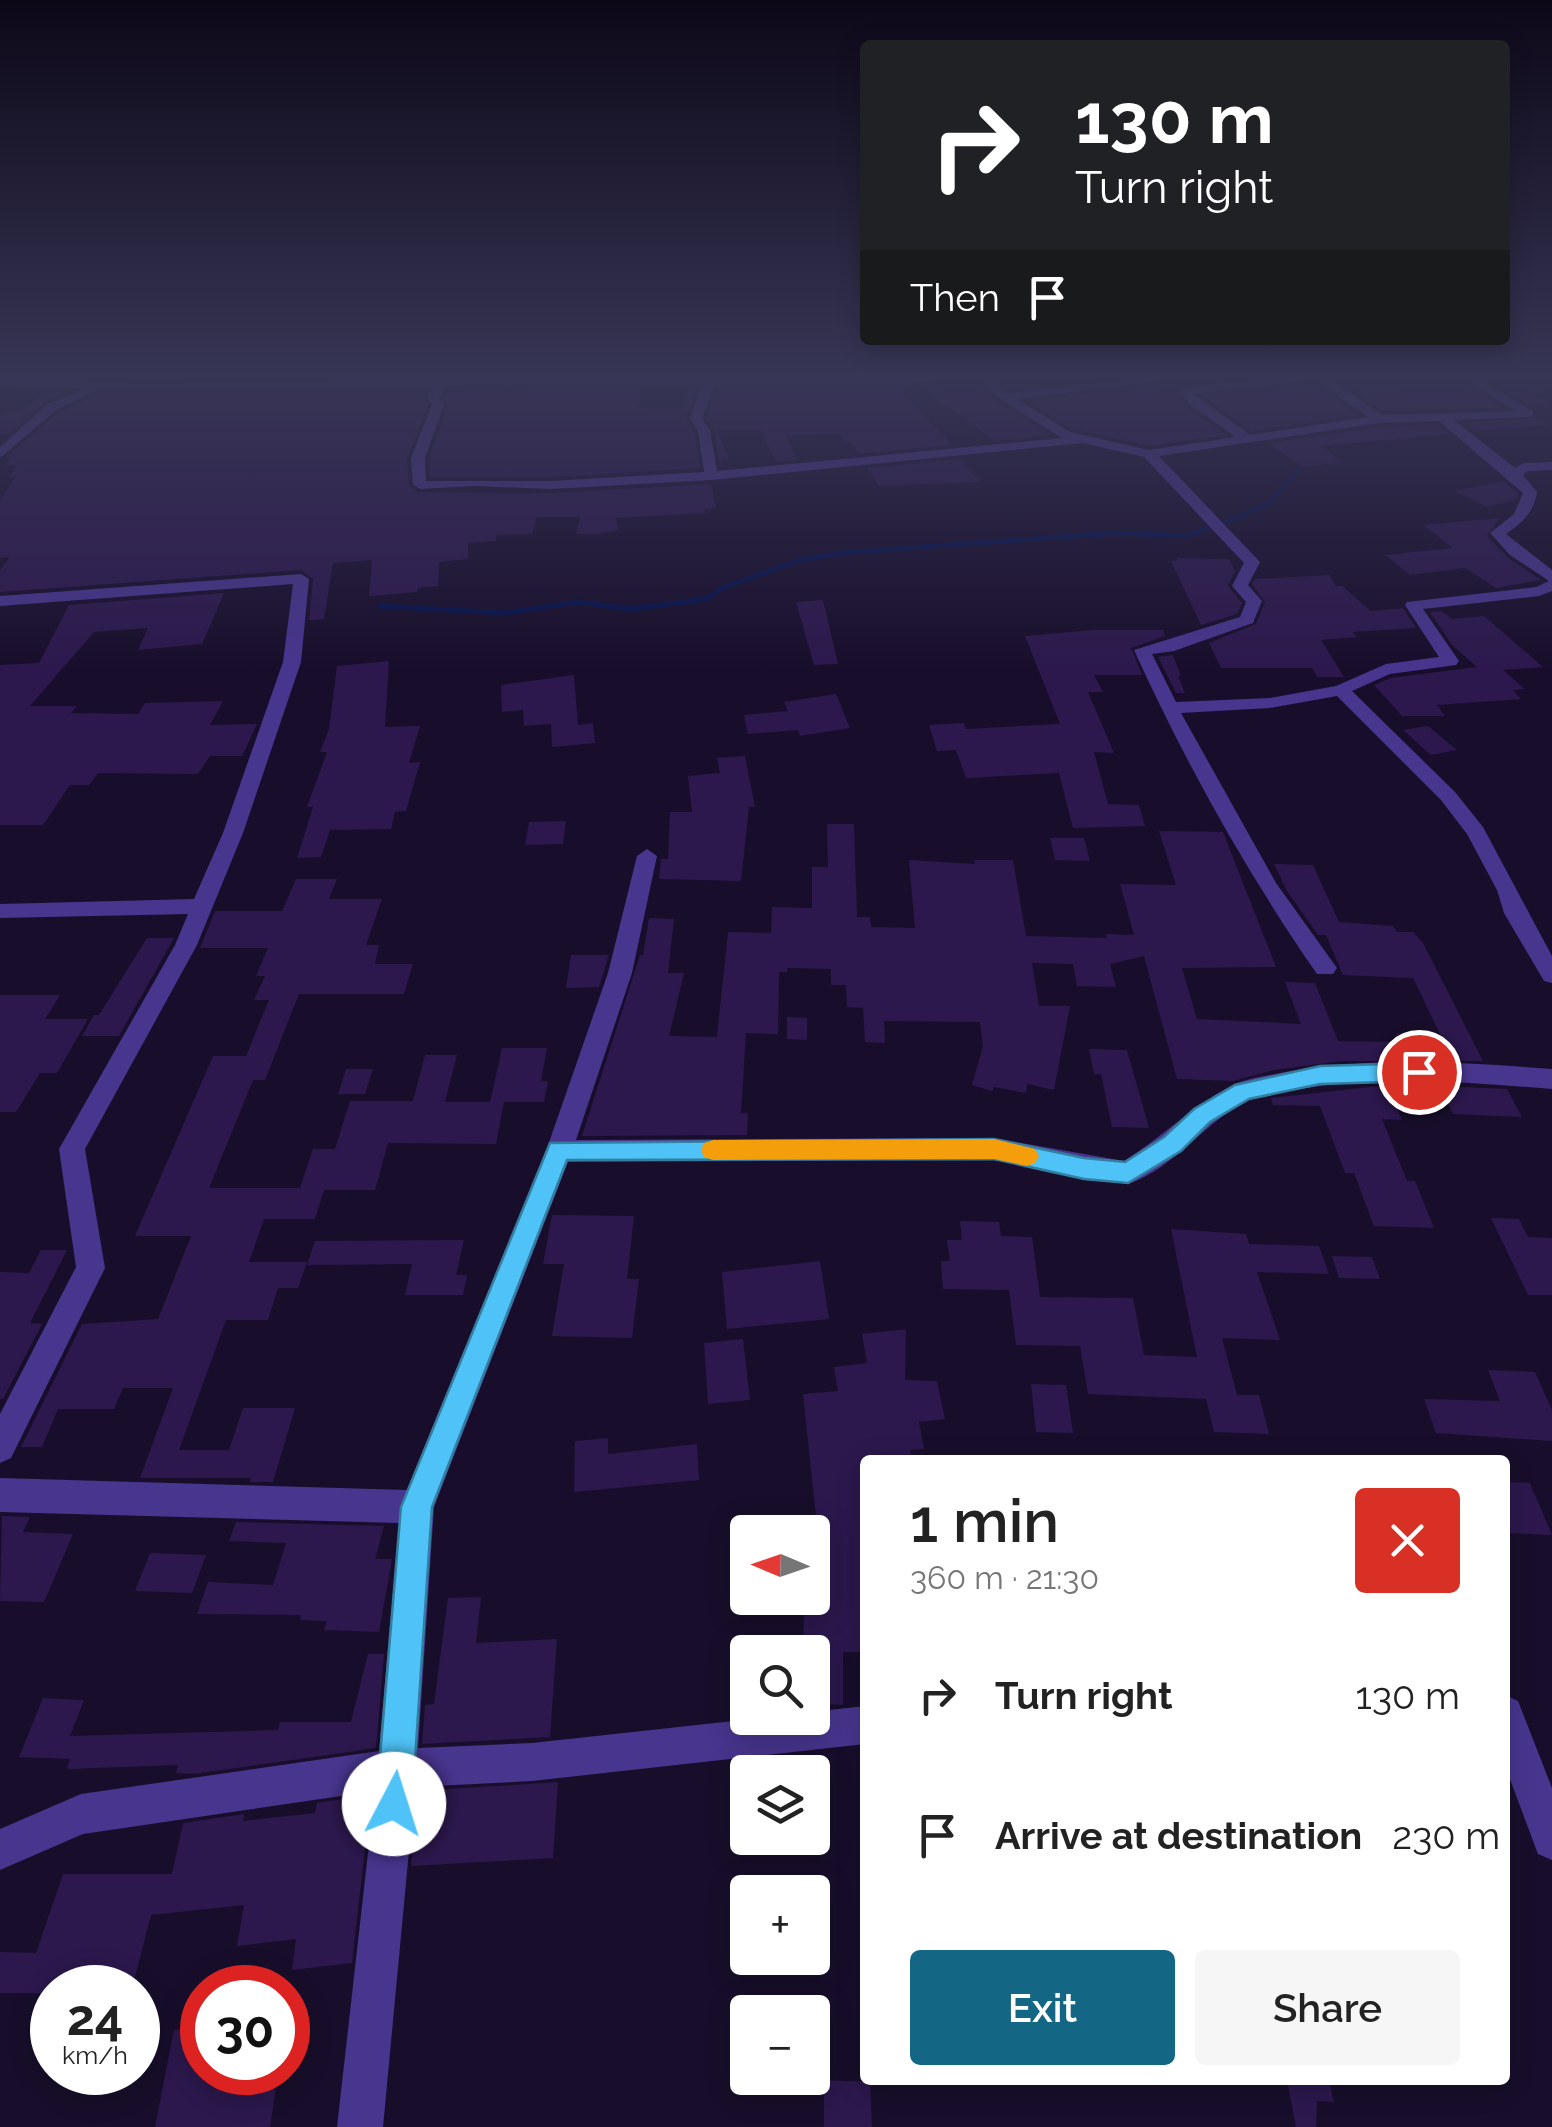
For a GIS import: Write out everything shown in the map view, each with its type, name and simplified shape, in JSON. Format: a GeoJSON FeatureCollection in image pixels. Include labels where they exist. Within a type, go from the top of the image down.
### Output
{"type":"FeatureCollection","features":[{"type":"Feature","properties":{"kind":"street"},"geometry":{"type":"LineString","coordinates":[[419,471],[420,485],[552,485],[760,471]]}},
{"type":"Feature","properties":{"kind":"street"},"geometry":{"type":"LineString","coordinates":[[710,471],[711,476]]}},
{"type":"Feature","properties":{"kind":"street"},"geometry":{"type":"LineString","coordinates":[[1165,471],[1252,562],[1240,586],[1254,601],[1247,620],[1168,647],[1142,650],[1167,708],[1267,886],[1325,968]]}},
{"type":"Feature","properties":{"kind":"street"},"geometry":{"type":"LineString","coordinates":[[1510,471],[1530,492],[1529,502],[1518,521],[1497,534],[1515,552],[1552,577]]}},
{"type":"Feature","properties":{"kind":"street"},"geometry":{"type":"LineString","coordinates":[[1515,475],[1519,471]]}},
{"type":"Feature","properties":{"kind":"street"},"geometry":{"type":"LineString","coordinates":[[0,600],[301,579],[292,662],[234,833],[186,945],[72,1149],[92,1268],[0,1447]]}},
{"type":"Feature","properties":{"kind":"street"},"geometry":{"type":"LineString","coordinates":[[1167,708],[1270,703],[1341,690],[1386,668],[1450,661],[1412,605],[1524,594],[1552,585]]}},
{"type":"Feature","properties":{"kind":"street"},"geometry":{"type":"LineString","coordinates":[[1341,690],[1448,796],[1476,832],[1508,890],[1515,913],[1552,976]]}},
{"type":"Feature","properties":{"kind":"street"},"geometry":{"type":"LineString","coordinates":[[360,2127],[397,1768],[417,1507],[558,1150],[620,973],[647,856]]}},
{"type":"Feature","properties":{"kind":"street"},"geometry":{"type":"LineString","coordinates":[[0,911],[202,906]]}},
{"type":"Feature","properties":{"kind":"street"},"geometry":{"type":"LineString","coordinates":[[558,1150],[994,1149],[1084,1168],[1128,1172],[1173,1144],[1202,1116],[1244,1091],[1262,1087],[1320,1075],[1452,1071],[1552,1079]]}},
{"type":"Feature","properties":{"kind":"street"},"geometry":{"type":"LineString","coordinates":[[0,1495],[417,1507]]}},
{"type":"Feature","properties":{"kind":"street"},"geometry":{"type":"LineString","coordinates":[[1510,1724],[1543,1787],[1552,1840]]}},
{"type":"Feature","properties":{"kind":"street"},"geometry":{"type":"LineString","coordinates":[[0,1850],[81,1814],[397,1768],[532,1762],[860,1727]]}},
{"type":"Feature","properties":{"kind":"building"},"geometry":{"type":"Polygon","coordinates":[[[13,471],[408,471],[409,485],[418,492],[551,493],[711,484],[716,508],[704,509],[706,513],[616,518],[619,530],[598,534],[576,534],[580,517],[537,517],[532,534],[496,535],[496,541],[468,543],[468,559],[439,562],[438,586],[418,588],[417,592],[369,596],[372,560],[333,563],[324,619],[309,620],[313,579],[301,570],[0,592],[0,570],[10,557],[0,558],[0,500],[16,477],[9,477],[13,471]]]}},
{"type":"Feature","properties":{"kind":"building"},"geometry":{"type":"Polygon","coordinates":[[[430,471],[646,471],[551,477],[430,477],[430,471]]]}},
{"type":"Feature","properties":{"kind":"building"},"geometry":{"type":"Polygon","coordinates":[[[869,471],[971,471],[981,482],[879,486],[869,471]]]}},
{"type":"Feature","properties":{"kind":"building"},"geometry":{"type":"Polygon","coordinates":[[[1503,481],[1518,494],[1516,500],[1486,507],[1455,491],[1503,481]]]}},
{"type":"Feature","properties":{"kind":"building"},"geometry":{"type":"Polygon","coordinates":[[[1500,518],[1487,536],[1508,558],[1541,580],[1496,588],[1465,568],[1410,575],[1385,555],[1453,548],[1423,525],[1500,518]]]}},
{"type":"Feature","properties":{"kind":"building"},"geometry":{"type":"Polygon","coordinates":[[[1177,558],[1229,559],[1235,571],[1228,586],[1242,603],[1237,614],[1201,625],[1171,561],[1178,561],[1177,558]]]}},
{"type":"Feature","properties":{"kind":"building"},"geometry":{"type":"Polygon","coordinates":[[[1329,575],[1336,586],[1342,586],[1371,611],[1403,608],[1416,628],[1352,632],[1357,637],[1321,640],[1344,677],[1317,677],[1312,668],[1221,668],[1209,643],[1256,624],[1265,602],[1252,584],[1255,579],[1329,575]]]}},
{"type":"Feature","properties":{"kind":"building"},"geometry":{"type":"Polygon","coordinates":[[[224,593],[202,644],[138,650],[148,628],[94,632],[30,706],[77,706],[71,713],[138,714],[145,703],[223,701],[210,725],[257,724],[242,756],[210,756],[198,774],[98,773],[89,785],[70,785],[43,825],[0,825],[0,665],[39,663],[69,605],[224,593]]]}},
{"type":"Feature","properties":{"kind":"building"},"geometry":{"type":"Polygon","coordinates":[[[823,600],[838,664],[814,665],[796,602],[823,600]]]}},
{"type":"Feature","properties":{"kind":"building"},"geometry":{"type":"Polygon","coordinates":[[[1442,611],[1452,619],[1484,616],[1543,667],[1503,670],[1525,689],[1513,690],[1521,699],[1437,705],[1445,716],[1402,716],[1374,685],[1391,678],[1477,667],[1452,645],[1430,612],[1442,611]]]}},
{"type":"Feature","properties":{"kind":"building"},"geometry":{"type":"Polygon","coordinates":[[[1163,630],[1165,636],[1131,648],[1142,675],[1094,675],[1103,692],[1088,692],[1114,753],[1094,752],[1108,804],[1139,805],[1145,826],[1073,828],[1059,773],[966,778],[956,750],[937,751],[929,725],[964,723],[966,729],[1060,724],[1025,636],[1163,630]]]}},
{"type":"Feature","properties":{"kind":"building"},"geometry":{"type":"Polygon","coordinates":[[[1173,655],[1185,693],[1176,693],[1158,657],[1173,655]]]}},
{"type":"Feature","properties":{"kind":"building"},"geometry":{"type":"Polygon","coordinates":[[[389,661],[385,727],[420,726],[409,763],[420,762],[406,811],[395,812],[391,829],[330,830],[321,857],[297,858],[313,807],[307,807],[327,752],[320,752],[329,729],[337,666],[389,661]]]}},
{"type":"Feature","properties":{"kind":"building"},"geometry":{"type":"Polygon","coordinates":[[[574,675],[578,725],[593,723],[595,743],[552,747],[551,724],[524,726],[523,710],[502,712],[501,685],[574,675]]]}},
{"type":"Feature","properties":{"kind":"building"},"geometry":{"type":"Polygon","coordinates":[[[836,694],[850,728],[800,736],[798,730],[748,734],[744,715],[788,711],[784,702],[836,694]]]}},
{"type":"Feature","properties":{"kind":"building"},"geometry":{"type":"Polygon","coordinates":[[[1428,726],[1457,750],[1431,755],[1403,730],[1428,726]]]}},
{"type":"Feature","properties":{"kind":"building"},"geometry":{"type":"Polygon","coordinates":[[[745,756],[755,807],[749,807],[741,881],[659,879],[661,859],[668,859],[670,812],[692,812],[688,776],[720,773],[717,758],[745,756]]]}},
{"type":"Feature","properties":{"kind":"building"},"geometry":{"type":"Polygon","coordinates":[[[566,821],[563,844],[525,845],[529,822],[566,821]]]}},
{"type":"Feature","properties":{"kind":"building"},"geometry":{"type":"Polygon","coordinates":[[[827,824],[854,824],[857,917],[870,917],[871,927],[915,928],[909,860],[975,864],[974,860],[1013,860],[1026,936],[1107,938],[1106,934],[1134,935],[1120,884],[1176,885],[1159,831],[1223,832],[1276,967],[1182,968],[1197,1019],[1301,1024],[1285,982],[1315,983],[1338,1041],[1400,1042],[1396,1033],[1440,1034],[1413,978],[1343,975],[1326,935],[1318,935],[1287,891],[1274,864],[1313,865],[1339,922],[1393,926],[1397,932],[1413,932],[1423,943],[1483,1061],[1343,1061],[1274,1070],[1233,1081],[1177,1079],[1144,956],[1110,964],[1116,987],[1077,986],[1073,964],[1032,963],[1039,1006],[1070,1006],[1054,1090],[1027,1084],[1026,1093],[994,1087],[992,1091],[972,1085],[983,1046],[980,1022],[884,1021],[885,1043],[865,1042],[863,1008],[847,1007],[846,985],[831,985],[831,969],[787,968],[787,972],[779,972],[778,1034],[746,1033],[741,1113],[748,1113],[747,1135],[582,1136],[643,955],[649,918],[674,919],[668,973],[684,973],[669,1036],[717,1037],[728,932],[771,933],[772,907],[812,908],[812,867],[828,867],[827,824]]]}},
{"type":"Feature","properties":{"kind":"building"},"geometry":{"type":"Polygon","coordinates":[[[1050,838],[1084,838],[1090,861],[1055,860],[1050,838]]]}},
{"type":"Feature","properties":{"kind":"building"},"geometry":{"type":"Polygon","coordinates":[[[296,879],[337,879],[329,899],[382,899],[366,945],[379,945],[375,964],[413,964],[404,994],[299,994],[265,1080],[253,1080],[209,1188],[300,1188],[313,1149],[335,1149],[350,1101],[413,1101],[425,1055],[457,1055],[445,1102],[490,1102],[502,1048],[547,1048],[541,1081],[548,1081],[544,1102],[504,1102],[496,1144],[388,1143],[375,1190],[324,1190],[315,1219],[264,1219],[249,1262],[307,1262],[298,1288],[278,1288],[268,1320],[226,1320],[179,1450],[229,1450],[243,1408],[295,1408],[273,1482],[250,1482],[251,1478],[140,1478],[173,1388],[123,1388],[114,1409],[58,1409],[42,1447],[21,1447],[82,1324],[158,1319],[191,1236],[135,1236],[213,1056],[246,1056],[269,1000],[254,1000],[265,976],[256,976],[268,948],[200,948],[215,911],[282,911],[296,879]]]}},
{"type":"Feature","properties":{"kind":"building"},"geometry":{"type":"Polygon","coordinates":[[[147,938],[174,938],[119,1036],[82,1036],[94,1015],[99,1015],[147,938]]]}},
{"type":"Feature","properties":{"kind":"building"},"geometry":{"type":"Polygon","coordinates":[[[571,955],[609,955],[599,987],[566,988],[571,955]]]}},
{"type":"Feature","properties":{"kind":"building"},"geometry":{"type":"Polygon","coordinates":[[[0,995],[60,995],[45,1019],[88,1019],[57,1073],[40,1073],[16,1112],[0,1112],[0,995]]]}},
{"type":"Feature","properties":{"kind":"building"},"geometry":{"type":"Polygon","coordinates":[[[787,1017],[807,1018],[807,1040],[787,1039],[787,1017]]]}},
{"type":"Feature","properties":{"kind":"building"},"geometry":{"type":"Polygon","coordinates":[[[1089,1049],[1127,1050],[1149,1128],[1112,1127],[1101,1074],[1094,1074],[1089,1049]]]}},
{"type":"Feature","properties":{"kind":"building"},"geometry":{"type":"Polygon","coordinates":[[[346,1069],[373,1069],[365,1094],[338,1094],[346,1069]]]}},
{"type":"Feature","properties":{"kind":"building"},"geometry":{"type":"Polygon","coordinates":[[[1388,1085],[1402,1120],[1382,1119],[1407,1181],[1415,1181],[1434,1228],[1374,1226],[1354,1173],[1345,1173],[1320,1106],[1273,1105],[1271,1098],[1388,1085]]]}},
{"type":"Feature","properties":{"kind":"building"},"geometry":{"type":"Polygon","coordinates":[[[1440,1086],[1507,1089],[1522,1117],[1453,1114],[1440,1086]]]}},
{"type":"Feature","properties":{"kind":"building"},"geometry":{"type":"Polygon","coordinates":[[[552,1215],[634,1216],[627,1279],[639,1279],[632,1338],[552,1336],[564,1264],[543,1264],[552,1215]]]}},
{"type":"Feature","properties":{"kind":"building"},"geometry":{"type":"Polygon","coordinates":[[[1491,1218],[1519,1219],[1528,1237],[1552,1238],[1552,1295],[1528,1295],[1491,1218]]]}},
{"type":"Feature","properties":{"kind":"building"},"geometry":{"type":"Polygon","coordinates":[[[960,1221],[999,1222],[1001,1236],[1032,1237],[1040,1297],[1133,1298],[1144,1355],[1197,1357],[1171,1229],[1246,1234],[1249,1244],[1319,1246],[1329,1274],[1257,1272],[1280,1340],[1222,1338],[1237,1395],[1259,1395],[1269,1434],[1214,1432],[1206,1399],[1088,1394],[1080,1346],[1016,1345],[1009,1290],[943,1289],[941,1261],[950,1261],[947,1240],[962,1240],[960,1221]]]}},
{"type":"Feature","properties":{"kind":"building"},"geometry":{"type":"Polygon","coordinates":[[[464,1240],[456,1275],[467,1275],[463,1295],[405,1295],[412,1264],[307,1265],[315,1241],[464,1240]]]}},
{"type":"Feature","properties":{"kind":"building"},"geometry":{"type":"Polygon","coordinates":[[[41,1250],[67,1250],[30,1323],[42,1324],[0,1399],[0,1272],[29,1273],[41,1250]]]}},
{"type":"Feature","properties":{"kind":"building"},"geometry":{"type":"Polygon","coordinates":[[[1332,1256],[1372,1257],[1380,1279],[1339,1278],[1332,1256]]]}},
{"type":"Feature","properties":{"kind":"building"},"geometry":{"type":"Polygon","coordinates":[[[820,1261],[829,1319],[727,1329],[722,1272],[820,1261]]]}},
{"type":"Feature","properties":{"kind":"building"},"geometry":{"type":"Polygon","coordinates":[[[906,1329],[905,1380],[937,1381],[945,1419],[919,1422],[924,1449],[910,1450],[911,1455],[860,1455],[860,1652],[843,1652],[843,1705],[830,1704],[830,1635],[803,1635],[804,1615],[830,1615],[830,1515],[816,1515],[803,1394],[838,1391],[834,1367],[867,1363],[862,1334],[906,1329]]]}},
{"type":"Feature","properties":{"kind":"building"},"geometry":{"type":"Polygon","coordinates":[[[743,1339],[750,1400],[708,1404],[704,1343],[743,1339]]]}},
{"type":"Feature","properties":{"kind":"building"},"geometry":{"type":"Polygon","coordinates":[[[1488,1370],[1535,1372],[1552,1410],[1552,1441],[1436,1433],[1424,1399],[1500,1401],[1488,1370]]]}},
{"type":"Feature","properties":{"kind":"building"},"geometry":{"type":"Polygon","coordinates":[[[1031,1384],[1066,1385],[1073,1433],[1036,1432],[1031,1384]]]}},
{"type":"Feature","properties":{"kind":"building"},"geometry":{"type":"Polygon","coordinates":[[[608,1438],[608,1454],[697,1444],[699,1480],[574,1492],[575,1441],[608,1438]]]}},
{"type":"Feature","properties":{"kind":"building"},"geometry":{"type":"Polygon","coordinates":[[[1510,1482],[1530,1483],[1552,1535],[1510,1533],[1510,1482]]]}},
{"type":"Feature","properties":{"kind":"building"},"geometry":{"type":"Polygon","coordinates":[[[2,1516],[30,1517],[23,1532],[73,1534],[44,1602],[0,1601],[2,1516]]]}},
{"type":"Feature","properties":{"kind":"building"},"geometry":{"type":"Polygon","coordinates":[[[236,1522],[384,1526],[375,1559],[392,1559],[379,1632],[324,1630],[327,1621],[300,1620],[301,1615],[197,1614],[208,1582],[273,1585],[286,1543],[229,1541],[236,1522]]]}},
{"type":"Feature","properties":{"kind":"building"},"geometry":{"type":"Polygon","coordinates":[[[150,1553],[206,1555],[192,1593],[135,1591],[150,1553]]]}},
{"type":"Feature","properties":{"kind":"building"},"geometry":{"type":"Polygon","coordinates":[[[481,1597],[476,1643],[557,1639],[550,1737],[422,1744],[425,1705],[434,1704],[448,1598],[481,1597]]]}},
{"type":"Feature","properties":{"kind":"building"},"geometry":{"type":"Polygon","coordinates":[[[368,1654],[384,1654],[376,1748],[194,1774],[176,1773],[178,1765],[67,1769],[70,1759],[19,1757],[43,1698],[84,1700],[70,1736],[278,1730],[280,1722],[351,1722],[368,1654]]]}},
{"type":"Feature","properties":{"kind":"building"},"geometry":{"type":"Polygon","coordinates":[[[558,1782],[553,1858],[411,1866],[418,1791],[558,1782]]]}},
{"type":"Feature","properties":{"kind":"building"},"geometry":{"type":"Polygon","coordinates":[[[371,1795],[352,1963],[310,1968],[293,1965],[296,1939],[237,1946],[244,1905],[151,1915],[138,1965],[30,1965],[30,1993],[0,1993],[0,1952],[36,1953],[63,1874],[172,1874],[183,1823],[244,1814],[243,1821],[315,1813],[317,1803],[371,1795]]]}},
{"type":"Feature","properties":{"kind":"building"},"geometry":{"type":"Polygon","coordinates":[[[180,2029],[180,2095],[275,2095],[270,2127],[155,2127],[174,2030],[180,2029]]]}},
{"type":"Feature","properties":{"kind":"building"},"geometry":{"type":"Polygon","coordinates":[[[830,2080],[870,2085],[872,2127],[824,2127],[824,2095],[830,2095],[830,2080]]]}},
{"type":"Feature","properties":{"kind":"building"},"geometry":{"type":"Polygon","coordinates":[[[1288,2085],[1330,2085],[1334,2102],[1317,2101],[1316,2127],[1296,2127],[1288,2085]]]}},
{"type":"Feature","properties":{"kind":"waterway"},"geometry":{"type":"LineString","coordinates":[[1214,526],[1267,505],[1297,471]]}},
{"type":"Feature","properties":{"kind":"waterway"},"geometry":{"type":"LineString","coordinates":[[380,606],[503,613],[578,602],[631,609],[706,599],[724,587],[800,560],[841,553],[1115,533],[1188,536],[1220,523]]}},
{"type":"Feature","properties":{"kind":"slow traffic"},"geometry":{"type":"LineString","coordinates":[[713,1150],[994,1149],[1027,1156]]}},
{"type":"Feature","properties":{"kind":"route"},"geometry":{"type":"LineString","coordinates":[[394,1804],[417,1507],[558,1150],[994,1149],[1084,1168],[1128,1172],[1173,1144],[1202,1116],[1244,1091],[1320,1075],[1419,1072]]}}]}
